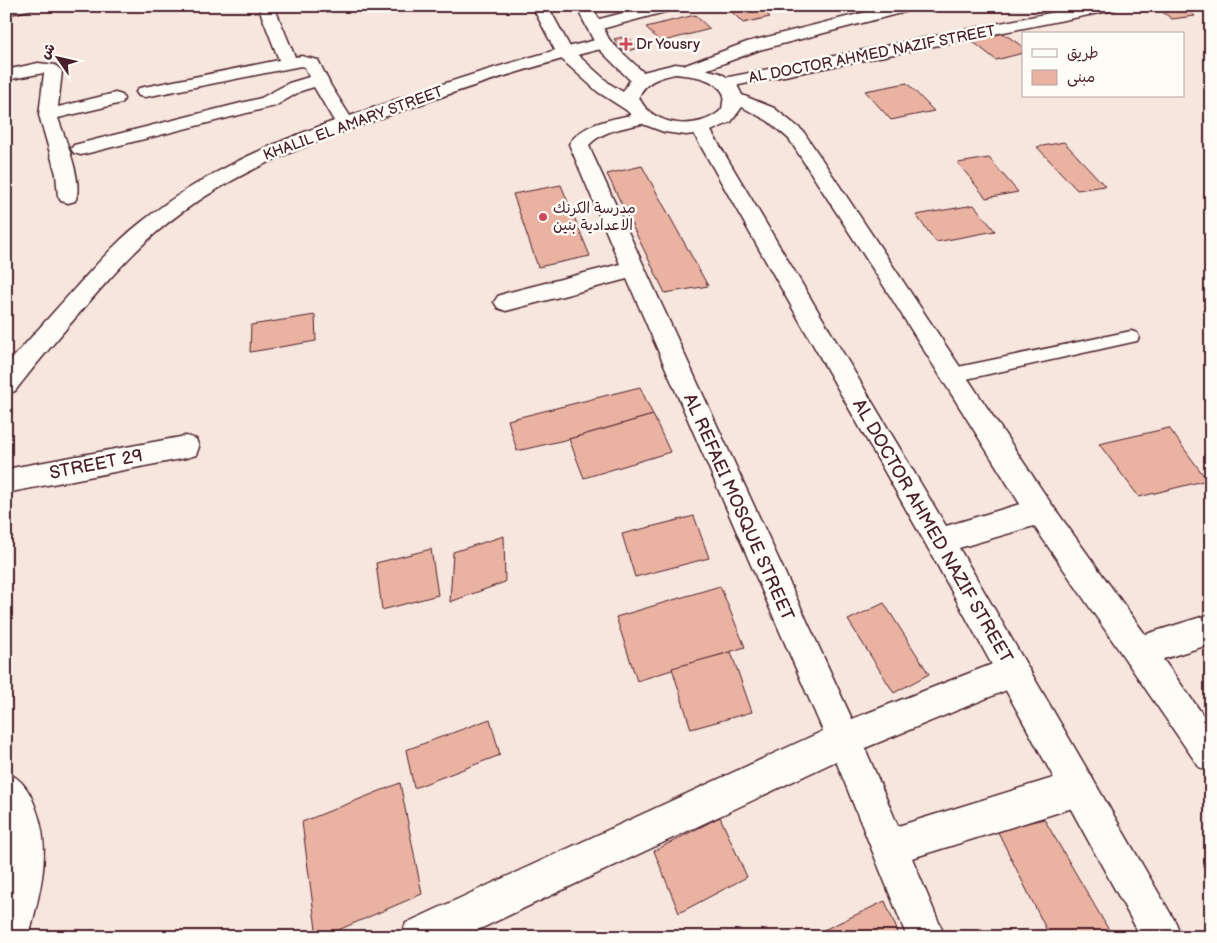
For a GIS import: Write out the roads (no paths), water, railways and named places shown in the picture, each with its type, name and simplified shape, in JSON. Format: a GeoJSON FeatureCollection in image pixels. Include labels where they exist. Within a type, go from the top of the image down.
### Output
{"type":"FeatureCollection","features":[{"type":"Feature","properties":{"kind":"street"},"geometry":{"type":"LineString","coordinates":[[6,10],[26,6]]}},
{"type":"Feature","properties":{"kind":"street"},"geometry":{"type":"LineString","coordinates":[[266,6],[288,63]]}},
{"type":"Feature","properties":{"kind":"street"},"geometry":{"type":"LineString","coordinates":[[540,6],[564,52],[604,88],[638,112],[655,124],[670,128],[700,128],[715,123],[726,116],[733,107],[729,90],[708,74],[689,70],[662,71],[641,80],[633,88],[630,97],[638,112]]}},
{"type":"Feature","properties":{"kind":"street"},"geometry":{"type":"LineString","coordinates":[[584,6],[598,34],[641,80]]}},
{"type":"Feature","properties":{"kind":"street","name":"KHALIL EL AMARY STREET"},"geometry":{"type":"LineString","coordinates":[[6,384],[37,345],[116,257],[150,226],[187,198],[225,175],[264,154],[455,86],[564,52],[598,34],[670,6]]}},
{"type":"Feature","properties":{"kind":"street","name":"AL DOCTOR AHMED NAZIF STREET"},"geometry":{"type":"LineString","coordinates":[[689,70],[753,46],[910,6]]}},
{"type":"Feature","properties":{"kind":"street","name":"AL DOCTOR AHMED NAZIF STREET"},"geometry":{"type":"LineString","coordinates":[[729,90],[1108,6]]}},
{"type":"Feature","properties":{"kind":"street"},"geometry":{"type":"LineString","coordinates":[[146,92],[300,61],[312,64],[319,80],[345,124]]}},
{"type":"Feature","properties":{"kind":"street"},"geometry":{"type":"LineString","coordinates":[[6,76],[43,68],[50,68],[53,71],[48,115],[66,174],[68,196]]}},
{"type":"Feature","properties":{"kind":"street"},"geometry":{"type":"LineString","coordinates":[[80,149],[268,102],[295,87],[319,80]]}},
{"type":"Feature","properties":{"kind":"street","name":"AL DOCTOR AHMED NAZIF STREET"},"geometry":{"type":"LineString","coordinates":[[729,90],[780,119],[796,135],[1040,511],[1211,755]]}},
{"type":"Feature","properties":{"kind":"street"},"geometry":{"type":"LineString","coordinates":[[48,115],[115,99]]}},
{"type":"Feature","properties":{"kind":"street","name":"AL REFAEI MOSQUE STREET"},"geometry":{"type":"LineString","coordinates":[[638,112],[591,132],[583,137],[579,144],[633,269],[844,739],[926,937]]}},
{"type":"Feature","properties":{"kind":"street","name":"AL DOCTOR AHMED NAZIF STREET"},"geometry":{"type":"LineString","coordinates":[[700,128],[939,541],[1162,937]]}},
{"type":"Feature","properties":{"kind":"street"},"geometry":{"type":"LineString","coordinates":[[506,302],[633,269]]}},
{"type":"Feature","properties":{"kind":"street","name":"STREET 29"},"geometry":{"type":"LineString","coordinates":[[6,481],[186,447]]}},
{"type":"Feature","properties":{"kind":"street"},"geometry":{"type":"LineString","coordinates":[[939,541],[1040,511]]}},
{"type":"Feature","properties":{"kind":"street"},"geometry":{"type":"LineString","coordinates":[[1138,651],[1211,629]]}},
{"type":"Feature","properties":{"kind":"street"},"geometry":{"type":"LineString","coordinates":[[420,937],[844,739],[1013,672]]}},
{"type":"Feature","properties":{"kind":"street"},"geometry":{"type":"LineString","coordinates":[[888,847],[1079,788]]}},
{"type":"Feature","properties":{"kind":"street"},"geometry":{"type":"LineString","coordinates":[[6,790],[13,798],[26,826],[27,857],[10,937]]}},
{"type":"Feature","properties":{"kind":"lane"},"geometry":{"type":"LineString","coordinates":[[953,375],[1131,337]]}},
{"type":"Feature","properties":{"kind":"place","name":"Dr Yousry"},"geometry":{"type":"Point","coordinates":[626,44]}},
{"type":"Feature","properties":{"kind":"place","name":"مدرسة الكرنك الاعدادية بنين"},"geometry":{"type":"Point","coordinates":[543,217]}}]}
